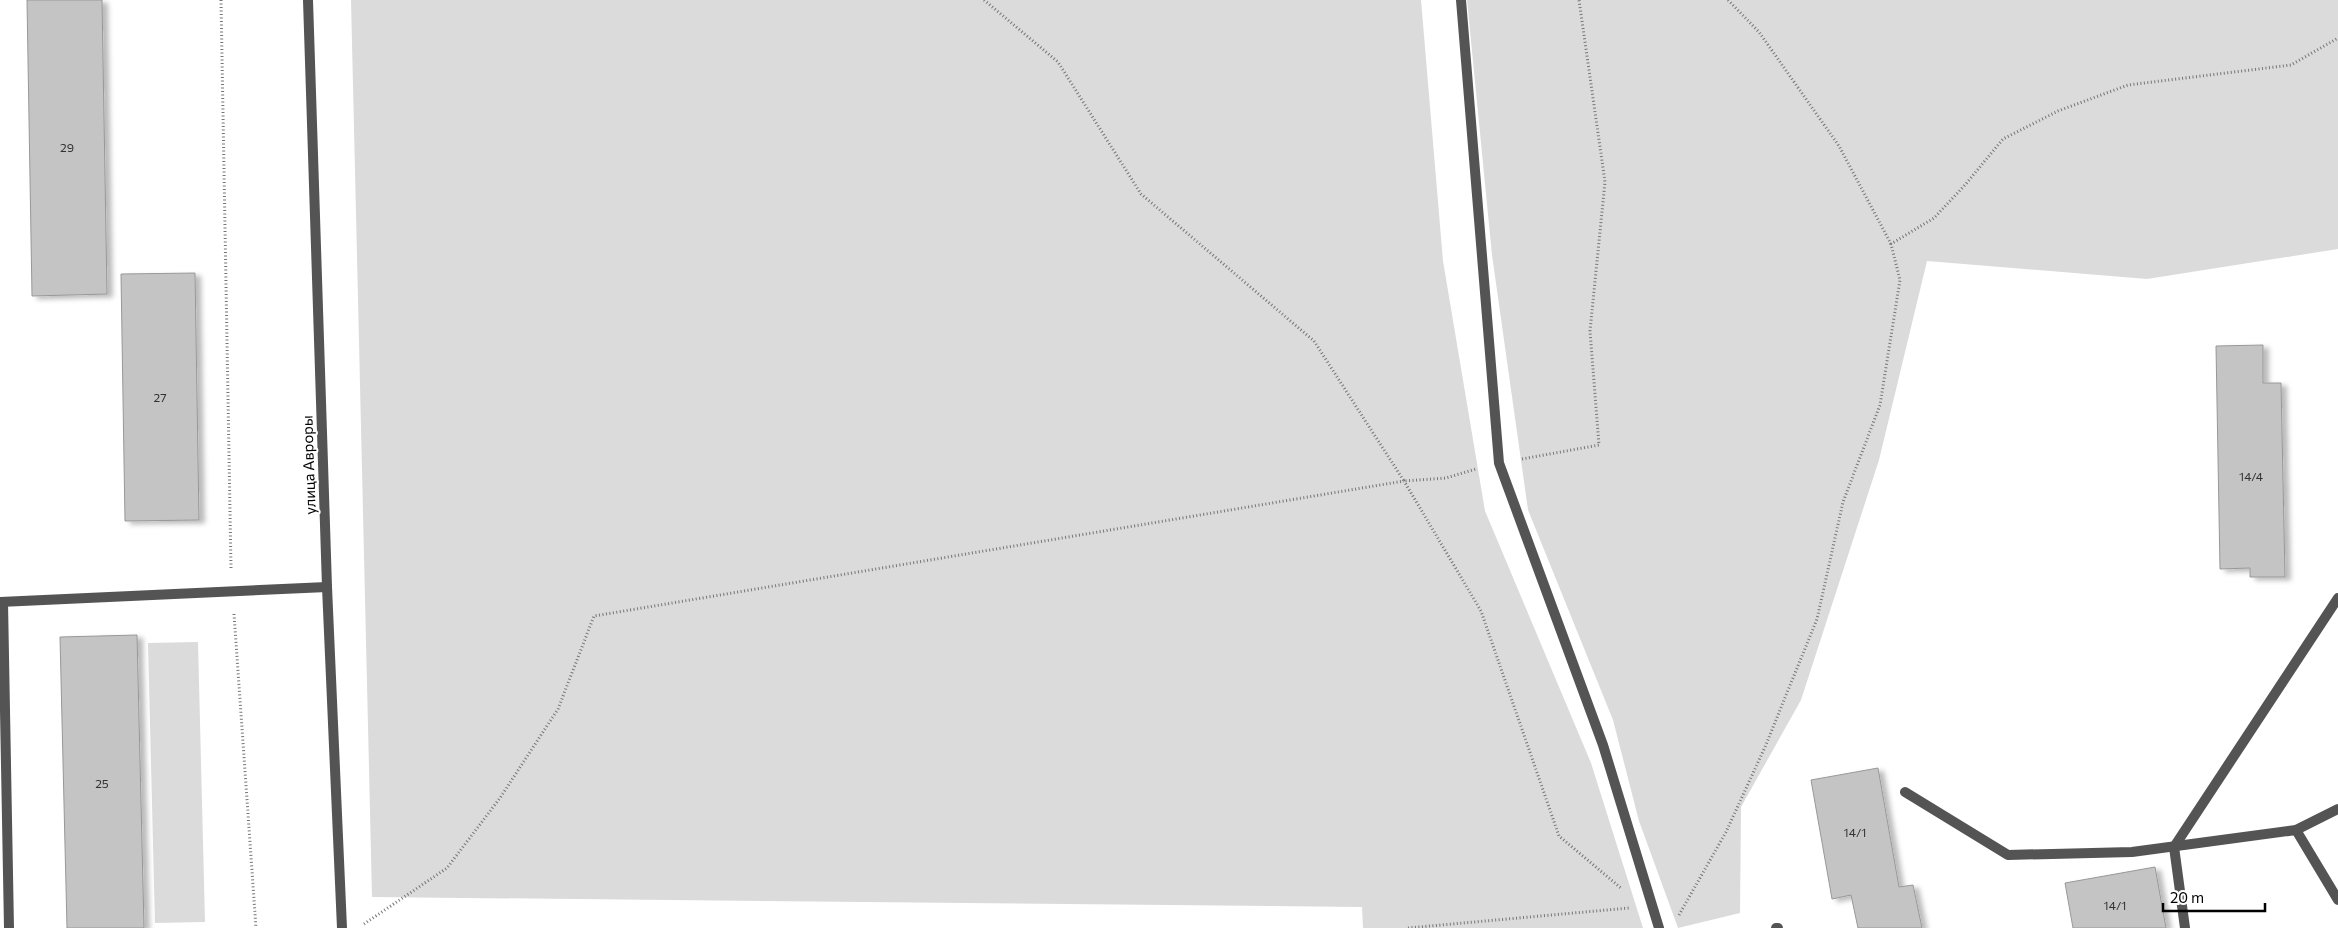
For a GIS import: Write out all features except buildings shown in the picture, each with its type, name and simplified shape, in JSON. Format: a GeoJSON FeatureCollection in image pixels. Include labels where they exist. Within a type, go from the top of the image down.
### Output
{"type":"FeatureCollection","features":[{"type":"Feature","properties":{"kind":"street","name":"улица Авроры"},"geometry":{"type":"LineString","coordinates":[[308,0],[327,587],[342,928]]}},
{"type":"Feature","properties":{"kind":"street"},"geometry":{"type":"LineString","coordinates":[[1461,0],[1499,463],[1603,745],[1659,928]]}},
{"type":"Feature","properties":{"kind":"street"},"geometry":{"type":"LineString","coordinates":[[9,928],[2,602],[327,587]]}},
{"type":"Feature","properties":{"kind":"street"},"geometry":{"type":"LineString","coordinates":[[2185,928],[2174,847],[2338,598]]}},
{"type":"Feature","properties":{"kind":"street"},"geometry":{"type":"LineString","coordinates":[[1906,792],[2008,855],[2132,852],[2296,830],[2338,809]]}},
{"type":"Feature","properties":{"kind":"street"},"geometry":{"type":"LineString","coordinates":[[2296,830],[2338,900]]}},
{"type":"Feature","properties":{"kind":"path"},"geometry":{"type":"LineString","coordinates":[[221,0],[232,591],[256,928]]}},
{"type":"Feature","properties":{"kind":"path"},"geometry":{"type":"LineString","coordinates":[[984,0],[1058,62],[1141,194],[1314,341],[1404,481],[1481,611],[1559,836],[1629,894]]}},
{"type":"Feature","properties":{"kind":"path"},"geometry":{"type":"LineString","coordinates":[[357,928],[447,868],[488,814],[558,709],[594,616],[1404,481],[1446,478],[1499,463],[1599,445],[1590,331],[1605,182],[1580,0]]}},
{"type":"Feature","properties":{"kind":"path"},"geometry":{"type":"LineString","coordinates":[[1676,920],[1726,832],[1765,747],[1817,619],[1843,502],[1880,406],[1900,280],[1891,244],[1839,146],[1759,32],[1728,0]]}},
{"type":"Feature","properties":{"kind":"path"},"geometry":{"type":"LineString","coordinates":[[1891,244],[1934,218],[2003,139],[2058,111],[2128,85],[2291,65],[2338,38]]}},
{"type":"Feature","properties":{"kind":"path"},"geometry":{"type":"LineString","coordinates":[[1408,928],[1634,908]]}},
{"type":"Feature","properties":{"kind":"shaded area"},"geometry":{"type":"Polygon","coordinates":[[[351,0],[1421,0],[1443,261],[1485,511],[1591,763],[1643,928],[1363,928],[1362,907],[372,897],[351,0]]]}},
{"type":"Feature","properties":{"kind":"shaded area"},"geometry":{"type":"Polygon","coordinates":[[[1467,0],[2338,0],[2338,249],[2147,279],[1927,261],[1879,460],[1801,700],[1741,807],[1740,913],[1678,928],[1639,821],[1613,720],[1528,510],[1492,255],[1467,0]]]}},
{"type":"Feature","properties":{"kind":"shaded area"},"geometry":{"type":"Polygon","coordinates":[[[198,642],[205,922],[155,923],[148,643],[198,642]]]}}]}
